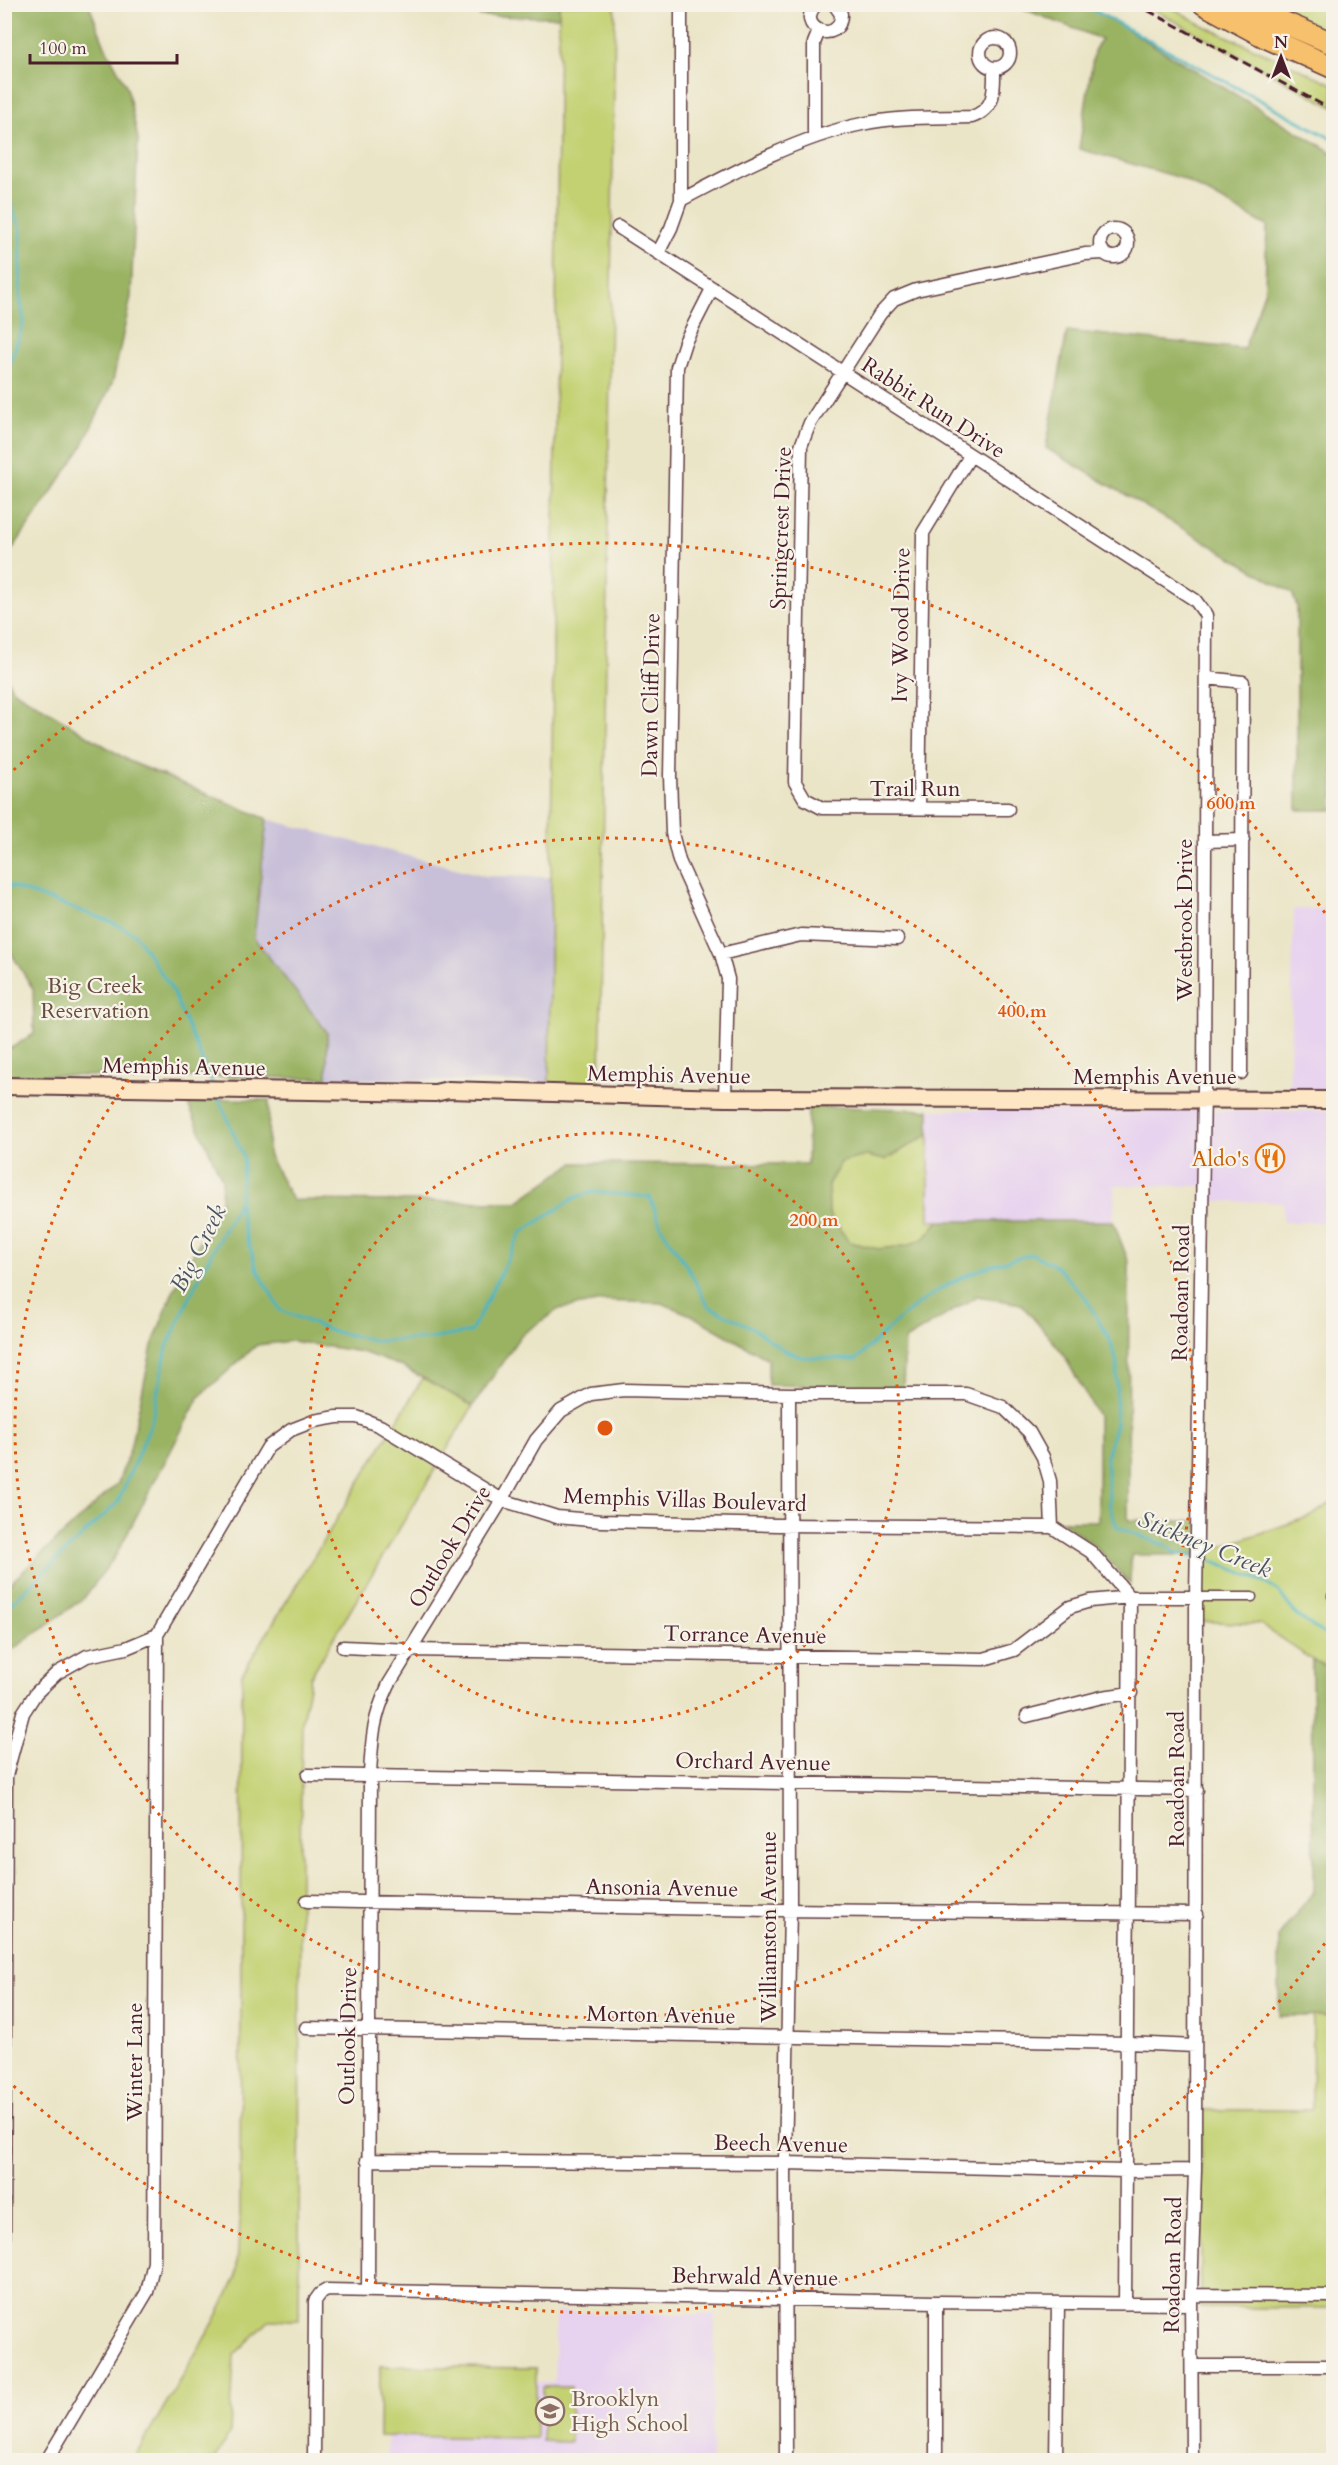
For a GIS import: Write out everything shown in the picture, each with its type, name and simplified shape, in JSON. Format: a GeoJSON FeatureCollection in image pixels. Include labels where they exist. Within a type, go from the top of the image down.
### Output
{"type":"FeatureCollection","features":[{"type":"Feature","properties":{"kind":"highway"},"geometry":{"type":"LineString","coordinates":[[1204,4],[1265,37],[1334,68]]}},
{"type":"Feature","properties":{"kind":"highway"},"geometry":{"type":"LineString","coordinates":[[1241,4],[1334,44]]}},
{"type":"Feature","properties":{"kind":"main road","name":"Memphis Avenue"},"geometry":{"type":"LineString","coordinates":[[4,1086],[435,1093],[448,1090],[725,1098],[1334,1100]]}},
{"type":"Feature","properties":{"kind":"street"},"geometry":{"type":"LineString","coordinates":[[658,253],[671,228],[681,200],[681,4]]}},
{"type":"Feature","properties":{"kind":"street"},"geometry":{"type":"LineString","coordinates":[[817,4],[812,9],[810,19],[819,31],[828,32],[840,24],[841,14],[834,4]]}},
{"type":"Feature","properties":{"kind":"street"},"geometry":{"type":"LineString","coordinates":[[814,137],[814,43],[819,31]]}},
{"type":"Feature","properties":{"kind":"street"},"geometry":{"type":"LineString","coordinates":[[681,200],[706,186],[814,137],[885,120],[972,117],[982,114],[988,108],[993,96],[994,68]]}},
{"type":"Feature","properties":{"kind":"street","name":"Rabbit Run Drive"},"geometry":{"type":"LineString","coordinates":[[618,227],[1195,600],[1206,615],[1208,634]]}},
{"type":"Feature","properties":{"kind":"street","name":"Springcrest Drive"},"geometry":{"type":"LineString","coordinates":[[822,808],[805,799],[795,782],[799,467],[801,446],[810,423],[880,314],[894,299],[904,294],[1085,254],[1104,253]]}},
{"type":"Feature","properties":{"kind":"street","name":"Dawn Cliff Drive"},"geometry":{"type":"LineString","coordinates":[[712,289],[685,342],[677,367],[670,776],[672,833],[679,861],[721,954],[729,979],[725,1098]]}},
{"type":"Feature","properties":{"kind":"street","name":"Ivy Wood Drive"},"geometry":{"type":"LineString","coordinates":[[919,808],[923,533],[970,456]]}},
{"type":"Feature","properties":{"kind":"street","name":"Westbrook Drive"},"geometry":{"type":"LineString","coordinates":[[1204,1098],[1208,634]]}},
{"type":"Feature","properties":{"kind":"street"},"geometry":{"type":"LineString","coordinates":[[1207,678],[1243,682],[1241,1073]]}},
{"type":"Feature","properties":{"kind":"street","name":"Trail Run"},"geometry":{"type":"LineString","coordinates":[[822,808],[1008,809]]}},
{"type":"Feature","properties":{"kind":"street"},"geometry":{"type":"LineString","coordinates":[[1205,841],[1243,840]]}},
{"type":"Feature","properties":{"kind":"street"},"geometry":{"type":"LineString","coordinates":[[721,954],[801,935],[897,939]]}},
{"type":"Feature","properties":{"kind":"street","name":"Roadoan Road"},"geometry":{"type":"LineString","coordinates":[[1192,2460],[1191,2299],[1195,2170],[1197,1914],[1196,1597],[1204,1098]]}},
{"type":"Feature","properties":{"kind":"street","name":"Outlook Drive"},"geometry":{"type":"LineString","coordinates":[[368,2290],[370,1774],[372,1739],[377,1710],[389,1684],[502,1500],[536,1440],[561,1411],[591,1394],[624,1390],[789,1394],[966,1394],[1003,1407],[1029,1432],[1043,1457],[1050,1481],[1052,1527]]}},
{"type":"Feature","properties":{"kind":"street","name":"Williamston Avenue"},"geometry":{"type":"LineString","coordinates":[[786,2460],[785,2163],[790,1910],[789,1394]]}},
{"type":"Feature","properties":{"kind":"street","name":"Memphis Villas Boulevard"},"geometry":{"type":"LineString","coordinates":[[157,1635],[268,1447],[291,1430],[314,1421],[336,1417],[357,1417],[380,1426],[502,1500],[557,1517],[590,1520],[789,1525],[1052,1527]]}},
{"type":"Feature","properties":{"kind":"street"},"geometry":{"type":"LineString","coordinates":[[1052,1527],[1091,1552],[1130,1597],[1125,2303]]}},
{"type":"Feature","properties":{"kind":"street"},"geometry":{"type":"LineString","coordinates":[[1130,1597],[1252,1597]]}},
{"type":"Feature","properties":{"kind":"street","name":"Torrance Avenue"},"geometry":{"type":"LineString","coordinates":[[343,1647],[984,1659],[1014,1650],[1070,1607],[1090,1601],[1130,1597]]}},
{"type":"Feature","properties":{"kind":"street"},"geometry":{"type":"LineString","coordinates":[[4,2248],[6,1776],[23,1713],[36,1693],[57,1673],[87,1656],[126,1648],[157,1635]]}},
{"type":"Feature","properties":{"kind":"street","name":"Winter Lane"},"geometry":{"type":"LineString","coordinates":[[47,2460],[147,2292],[154,2262],[157,1635]]}},
{"type":"Feature","properties":{"kind":"street"},"geometry":{"type":"LineString","coordinates":[[1027,1716],[1131,1693]]}},
{"type":"Feature","properties":{"kind":"street","name":"Orchard Avenue"},"geometry":{"type":"LineString","coordinates":[[308,1775],[370,1774],[1197,1790]]}},
{"type":"Feature","properties":{"kind":"street","name":"Ansonia Avenue"},"geometry":{"type":"LineString","coordinates":[[307,1901],[790,1910],[1197,1914]]}},
{"type":"Feature","properties":{"kind":"street","name":"Morton Avenue"},"geometry":{"type":"LineString","coordinates":[[306,2028],[1195,2046]]}},
{"type":"Feature","properties":{"kind":"street","name":"Beech Avenue"},"geometry":{"type":"LineString","coordinates":[[367,2160],[785,2163],[1126,2171],[1195,2170]]}},
{"type":"Feature","properties":{"kind":"street","name":"Behrwald Avenue"},"geometry":{"type":"LineString","coordinates":[[314,2460],[315,2301],[327,2290],[1058,2303],[1334,2296]]}},
{"type":"Feature","properties":{"kind":"street"},"geometry":{"type":"LineString","coordinates":[[936,2302],[936,2460]]}},
{"type":"Feature","properties":{"kind":"street"},"geometry":{"type":"LineString","coordinates":[[1056,2460],[1058,2303]]}},
{"type":"Feature","properties":{"kind":"street"},"geometry":{"type":"LineString","coordinates":[[1192,2366],[1334,2366]]}},
{"type":"Feature","properties":{"kind":"shaded area"},"geometry":{"type":"Polygon","coordinates":[[[267,819],[486,876],[551,877],[549,1083],[327,1078],[326,1032],[254,938],[267,819]]]}},
{"type":"Feature","properties":{"kind":"shaded area"},"geometry":{"type":"Polygon","coordinates":[[[1294,909],[1333,909],[1333,1093],[1289,1093],[1294,909]]]}},
{"type":"Feature","properties":{"kind":"shaded area"},"geometry":{"type":"Polygon","coordinates":[[[929,1110],[1333,1111],[1333,1222],[1283,1222],[1283,1202],[1210,1201],[1209,1186],[1115,1185],[1113,1221],[929,1221],[929,1110]]]}},
{"type":"Feature","properties":{"kind":"shaded area","name":"Brooklyn High School"},"geometry":{"type":"Polygon","coordinates":[[[556,2312],[715,2315],[712,2460],[387,2460],[389,2380],[554,2383],[556,2312]]]}},
{"type":"Feature","properties":{"kind":"green space"},"geometry":{"type":"Polygon","coordinates":[[[5,4],[89,5],[105,46],[127,87],[138,139],[131,297],[113,381],[81,449],[5,560],[5,4]]]}},
{"type":"Feature","properties":{"kind":"green space"},"geometry":{"type":"Polygon","coordinates":[[[477,5],[559,5],[559,17],[479,16],[477,5]]]}},
{"type":"Feature","properties":{"kind":"green space"},"geometry":{"type":"Polygon","coordinates":[[[559,5],[615,5],[600,1084],[549,1083],[559,5]]]}},
{"type":"Feature","properties":{"kind":"green space"},"geometry":{"type":"Polygon","coordinates":[[[1013,5],[1087,5],[1333,153],[1333,810],[1297,810],[1297,606],[1292,593],[1046,448],[1067,331],[1244,349],[1265,290],[1267,226],[1181,178],[1079,149],[1094,51],[1101,39],[1013,5]]]}},
{"type":"Feature","properties":{"kind":"green space"},"geometry":{"type":"Polygon","coordinates":[[[1145,5],[1168,5],[1202,25],[1333,84],[1333,107],[1145,5]]]}},
{"type":"Feature","properties":{"kind":"green space"},"geometry":{"type":"Polygon","coordinates":[[[1259,5],[1333,5],[1333,35],[1259,5]]]}},
{"type":"Feature","properties":{"kind":"green space","name":"Big Creek Reservation"},"geometry":{"type":"Polygon","coordinates":[[[5,674],[12,689],[129,761],[267,819],[254,938],[327,1032],[327,1078],[5,1075],[5,1047],[11,1048],[34,1034],[33,989],[5,943],[5,674]]]}},
{"type":"Feature","properties":{"kind":"green space"},"geometry":{"type":"Polygon","coordinates":[[[185,1098],[269,1100],[268,1154],[292,1200],[517,1202],[573,1163],[807,1164],[808,1106],[929,1110],[929,1134],[885,1160],[866,1156],[841,1162],[828,1184],[829,1214],[849,1242],[878,1249],[906,1246],[925,1238],[939,1221],[1113,1221],[1129,1263],[1128,1520],[1198,1521],[1197,1555],[1131,1555],[1130,1584],[1094,1545],[1062,1521],[1098,1521],[1098,1416],[1062,1352],[1021,1304],[977,1296],[905,1340],[903,1387],[768,1385],[768,1359],[691,1315],[661,1303],[602,1301],[559,1309],[520,1336],[473,1406],[403,1367],[362,1352],[292,1341],[257,1345],[199,1397],[116,1555],[84,1598],[5,1655],[5,1588],[118,1483],[130,1449],[152,1346],[171,1296],[221,1200],[222,1179],[185,1098]]]}},
{"type":"Feature","properties":{"kind":"green space"},"geometry":{"type":"Polygon","coordinates":[[[929,1134],[929,1221],[939,1221],[925,1238],[906,1246],[878,1249],[849,1242],[829,1214],[828,1184],[841,1162],[866,1156],[885,1160],[929,1134]]]}},
{"type":"Feature","properties":{"kind":"green space"},"geometry":{"type":"Polygon","coordinates":[[[423,1378],[473,1406],[311,1676],[302,1721],[299,2320],[270,2320],[234,2355],[230,2432],[215,2460],[133,2460],[214,2322],[236,2278],[240,2222],[242,1674],[423,1378]]]}},
{"type":"Feature","properties":{"kind":"green space"},"geometry":{"type":"Polygon","coordinates":[[[1333,1502],[1333,1925],[1315,1925],[1312,1660],[1260,1624],[1196,1621],[1197,1555],[1311,1516],[1333,1502]]]}},
{"type":"Feature","properties":{"kind":"green space"},"geometry":{"type":"Polygon","coordinates":[[[1312,1660],[1333,1668],[1333,2016],[1279,2016],[1279,1936],[1314,1891],[1312,1660]]]}},
{"type":"Feature","properties":{"kind":"green space"},"geometry":{"type":"Polygon","coordinates":[[[1313,2016],[1333,2016],[1333,2308],[1201,2308],[1201,2110],[1312,2110],[1313,2016]]]}},
{"type":"Feature","properties":{"kind":"green space"},"geometry":{"type":"Polygon","coordinates":[[[380,2366],[536,2368],[536,2438],[379,2436],[380,2366]]]}},
{"type":"Feature","properties":{"kind":"green space"},"geometry":{"type":"Polygon","coordinates":[[[543,2387],[571,2387],[570,2442],[542,2441],[543,2387]]]}},
{"type":"Feature","properties":{"kind":"waterway","name":"Big Creek"},"geometry":{"type":"LineString","coordinates":[[1082,4],[1334,140]]}},
{"type":"Feature","properties":{"kind":"waterway","name":"Big Creek"},"geometry":{"type":"LineString","coordinates":[[4,187],[21,229],[20,297],[24,321],[4,382]]}},
{"type":"Feature","properties":{"kind":"waterway","name":"Big Creek"},"geometry":{"type":"LineString","coordinates":[[4,884],[107,920],[135,934],[171,988],[212,1083]]}},
{"type":"Feature","properties":{"kind":"waterway","name":"Big Creek"},"geometry":{"type":"LineString","coordinates":[[4,1610],[118,1502],[151,1423],[167,1347],[200,1275],[239,1202],[244,1158],[217,1095]]}},
{"type":"Feature","properties":{"kind":"waterway","name":"Stickney Creek"},"geometry":{"type":"LineString","coordinates":[[239,1202],[243,1226],[257,1269],[280,1310],[331,1331],[378,1341],[429,1339],[471,1332],[521,1233],[574,1198],[593,1192],[650,1197],[661,1227],[688,1268],[708,1306],[753,1328],[782,1349],[801,1357],[856,1360],[898,1320],[944,1287],[985,1268],[1033,1254],[1057,1267],[1085,1297],[1110,1340],[1117,1363],[1116,1424],[1106,1457],[1110,1508],[1117,1527],[1167,1546],[1174,1552],[1194,1557]]}},
{"type":"Feature","properties":{"kind":"waterway","name":"Stickney Creek"},"geometry":{"type":"LineString","coordinates":[[1200,1558],[1216,1562],[1262,1581],[1278,1591],[1297,1616],[1334,1641]]}},
{"type":"Feature","properties":{"kind":"railway"},"geometry":{"type":"LineString","coordinates":[[1136,4],[1334,111]]}},
{"type":"Feature","properties":{"kind":"place","name":"Aldo's"},"geometry":{"type":"Point","coordinates":[1270,1158]}},
{"type":"Feature","properties":{"kind":"place","name":"Brooklyn High School"},"geometry":{"type":"Point","coordinates":[550,2411]}}]}
